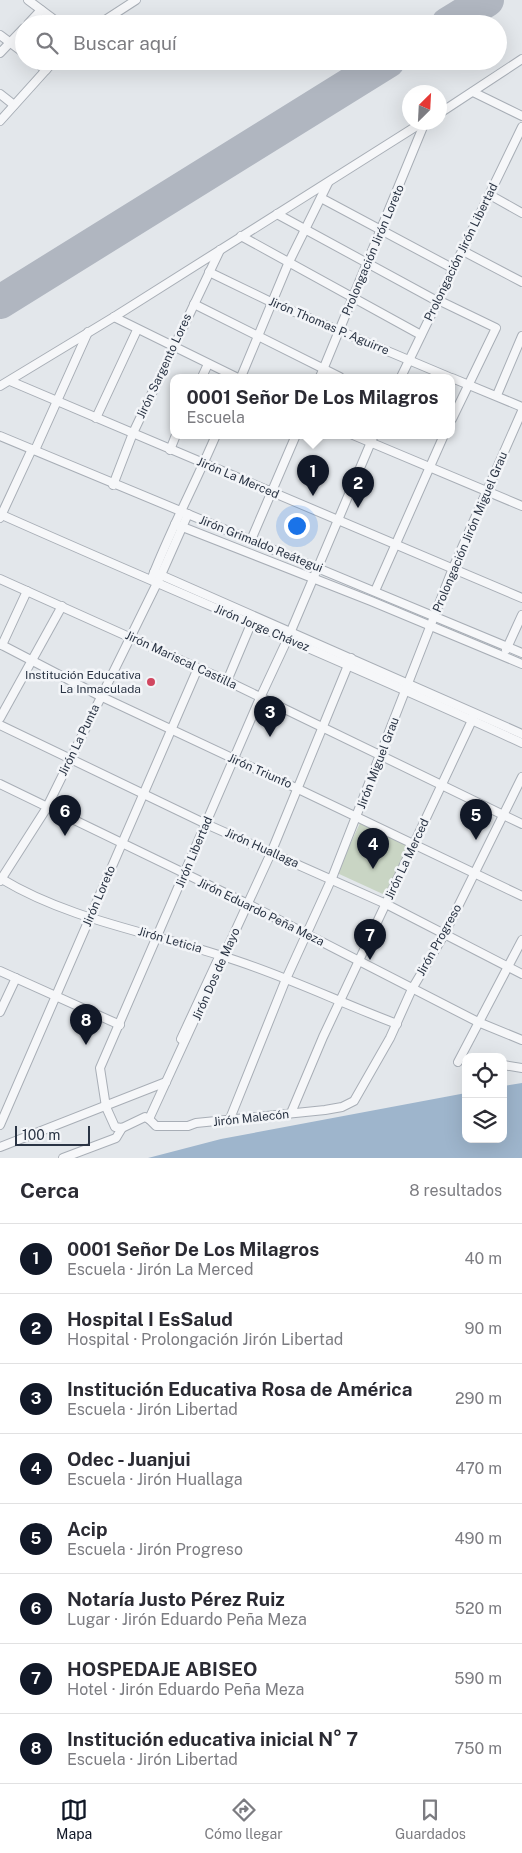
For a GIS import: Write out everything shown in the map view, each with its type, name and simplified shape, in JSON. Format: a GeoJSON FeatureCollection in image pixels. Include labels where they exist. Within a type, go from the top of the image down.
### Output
{"type":"FeatureCollection","features":[{"type":"Feature","properties":{"kind":"street"},"geometry":{"type":"LineString","coordinates":[[28,0],[48,15]]}},
{"type":"Feature","properties":{"kind":"street"},"geometry":{"type":"LineString","coordinates":[[111,15],[131,1]]}},
{"type":"Feature","properties":{"kind":"street"},"geometry":{"type":"LineString","coordinates":[[36,15],[41,10]]}},
{"type":"Feature","properties":{"kind":"street"},"geometry":{"type":"LineString","coordinates":[[0,36],[15,46]]}},
{"type":"Feature","properties":{"kind":"street"},"geometry":{"type":"LineString","coordinates":[[0,53],[15,37]]}},
{"type":"Feature","properties":{"kind":"street"},"geometry":{"type":"LineString","coordinates":[[507,69],[522,59]]}},
{"type":"Feature","properties":{"kind":"street"},"geometry":{"type":"LineString","coordinates":[[0,121],[46,70]]}},
{"type":"Feature","properties":{"kind":"street"},"geometry":{"type":"LineString","coordinates":[[447,109],[506,70]]}},
{"type":"Feature","properties":{"kind":"street"},"geometry":{"type":"LineString","coordinates":[[473,92],[522,116]]}},
{"type":"Feature","properties":{"kind":"street"},"geometry":{"type":"LineString","coordinates":[[0,94],[14,105]]}},
{"type":"Feature","properties":{"kind":"street","name":"Prolongación Jirón Libertad"},"geometry":{"type":"LineString","coordinates":[[403,374],[522,127]]}},
{"type":"Feature","properties":{"kind":"street"},"geometry":{"type":"LineString","coordinates":[[0,386],[114,317],[411,130]]}},
{"type":"Feature","properties":{"kind":"street","name":"Prolongación Jirón Loreto"},"geometry":{"type":"LineString","coordinates":[[322,374],[421,130]]}},
{"type":"Feature","properties":{"kind":"street"},"geometry":{"type":"LineString","coordinates":[[242,374],[288,264],[328,183]]}},
{"type":"Feature","properties":{"kind":"street"},"geometry":{"type":"LineString","coordinates":[[490,195],[522,212]]}},
{"type":"Feature","properties":{"kind":"street"},"geometry":{"type":"LineString","coordinates":[[321,198],[454,269]]}},
{"type":"Feature","properties":{"kind":"street"},"geometry":{"type":"LineString","coordinates":[[277,214],[438,301],[496,328],[455,413]]}},
{"type":"Feature","properties":{"kind":"street"},"geometry":{"type":"LineString","coordinates":[[241,236],[288,264],[421,335]]}},
{"type":"Feature","properties":{"kind":"street","name":"Jirón Sargento Lores"},"geometry":{"type":"LineString","coordinates":[[113,485],[133,434],[220,249]]}},
{"type":"Feature","properties":{"kind":"street"},"geometry":{"type":"LineString","coordinates":[[463,251],[522,282]]}},
{"type":"Feature","properties":{"kind":"street","name":"Jirón Thomas P. Aguirre"},"geometry":{"type":"LineString","coordinates":[[209,272],[339,332],[410,360],[435,374]]}},
{"type":"Feature","properties":{"kind":"street"},"geometry":{"type":"LineString","coordinates":[[194,304],[259,337],[322,374]]}},
{"type":"Feature","properties":{"kind":"street"},"geometry":{"type":"LineString","coordinates":[[114,317],[230,374]]}},
{"type":"Feature","properties":{"kind":"street"},"geometry":{"type":"LineString","coordinates":[[96,418],[137,330]]}},
{"type":"Feature","properties":{"kind":"street"},"geometry":{"type":"LineString","coordinates":[[1,516],[57,402],[88,332]]}},
{"type":"Feature","properties":{"kind":"street"},"geometry":{"type":"LineString","coordinates":[[497,395],[522,336]]}},
{"type":"Feature","properties":{"kind":"street"},"geometry":{"type":"LineString","coordinates":[[203,374],[208,364]]}},
{"type":"Feature","properties":{"kind":"street","name":"Jirón Thomas P. Aguirre"},"geometry":{"type":"LineString","coordinates":[[455,379],[497,395],[522,409]]}},
{"type":"Feature","properties":{"kind":"street","name":"Jirón La Merced"},"geometry":{"type":"LineString","coordinates":[[10,380],[57,402],[522,598]]}},
{"type":"Feature","properties":{"kind":"street","name":"Prolongación Jirón Miguel Grau"},"geometry":{"type":"LineString","coordinates":[[431,626],[453,568],[522,409]]}},
{"type":"Feature","properties":{"kind":"street","name":"Jirón Grimaldo Reátegui"},"geometry":{"type":"LineString","coordinates":[[0,436],[113,485],[318,567],[522,653]]}},
{"type":"Feature","properties":{"kind":"street"},"geometry":{"type":"LineString","coordinates":[[170,450],[174,439]]}},
{"type":"Feature","properties":{"kind":"street"},"geometry":{"type":"LineString","coordinates":[[185,513],[214,439]]}},
{"type":"Feature","properties":{"kind":"street"},"geometry":{"type":"LineString","coordinates":[[251,540],[294,439]]}},
{"type":"Feature","properties":{"kind":"street"},"geometry":{"type":"LineString","coordinates":[[361,439],[522,506]]}},
{"type":"Feature","properties":{"kind":"street"},"geometry":{"type":"LineString","coordinates":[[313,579],[372,439]]}},
{"type":"Feature","properties":{"kind":"street"},"geometry":{"type":"LineString","coordinates":[[375,591],[428,467],[442,439]]}},
{"type":"Feature","properties":{"kind":"street","name":"Jirón La Punta"},"geometry":{"type":"LineString","coordinates":[[1,879],[46,809],[154,583],[175,524],[185,513]]}},
{"type":"Feature","properties":{"kind":"street","name":"Jirón La Punta"},"geometry":{"type":"LineString","coordinates":[[158,573],[184,528],[185,513]]}},
{"type":"Feature","properties":{"kind":"street","name":"Jirón Jorge Chávez"},"geometry":{"type":"LineString","coordinates":[[1,516],[251,624],[290,635]]}},
{"type":"Feature","properties":{"kind":"street","name":"Jirón Grimaldo Reátegui"},"geometry":{"type":"LineString","coordinates":[[175,524],[522,664]]}},
{"type":"Feature","properties":{"kind":"street","name":"Jirón Jorge Chávez"},"geometry":{"type":"LineString","coordinates":[[158,573],[349,662],[406,692],[522,734]]}},
{"type":"Feature","properties":{"kind":"street","name":"Jirón Mariscal Castilla"},"geometry":{"type":"LineString","coordinates":[[0,579],[227,681],[522,824]]}},
{"type":"Feature","properties":{"kind":"street","name":"Jirón Libertad"},"geometry":{"type":"LineString","coordinates":[[119,1127],[106,1107],[100,1068],[313,579]]}},
{"type":"Feature","properties":{"kind":"street"},"geometry":{"type":"LineString","coordinates":[[1,644],[27,591]]}},
{"type":"Feature","properties":{"kind":"street"},"geometry":{"type":"LineString","coordinates":[[0,718],[62,606]]}},
{"type":"Feature","properties":{"kind":"street"},"geometry":{"type":"LineString","coordinates":[[502,656],[522,615]]}},
{"type":"Feature","properties":{"kind":"street"},"geometry":{"type":"LineString","coordinates":[[227,681],[251,624]]}},
{"type":"Feature","properties":{"kind":"street","name":"Jirón Miguel Grau"},"geometry":{"type":"LineString","coordinates":[[229,1121],[286,979],[308,934],[357,817],[431,626]]}},
{"type":"Feature","properties":{"kind":"street","name":"Jirón Triunfo"},"geometry":{"type":"LineString","coordinates":[[1,644],[100,696],[522,896]]}},
{"type":"Feature","properties":{"kind":"street","name":"Jirón Jorge Chávez"},"geometry":{"type":"LineString","coordinates":[[349,662],[410,683],[522,743]]}},
{"type":"Feature","properties":{"kind":"street","name":"Jirón Dos de Mayo"},"geometry":{"type":"LineString","coordinates":[[147,1118],[248,904],[349,662]]}},
{"type":"Feature","properties":{"kind":"street","name":"Jirón Loreto"},"geometry":{"type":"LineString","coordinates":[[0,1125],[58,996],[120,844],[198,668]]}},
{"type":"Feature","properties":{"kind":"street","name":"Jirón La Merced"},"geometry":{"type":"LineString","coordinates":[[291,1114],[358,961],[473,717]]}},
{"type":"Feature","properties":{"kind":"street","name":"Jirón Huallaga"},"geometry":{"type":"LineString","coordinates":[[0,725],[206,824],[332,878],[522,974]]}},
{"type":"Feature","properties":{"kind":"street","name":"Jirón Progreso"},"geometry":{"type":"LineString","coordinates":[[354,1101],[396,1024],[412,989],[444,935],[522,777]]}},
{"type":"Feature","properties":{"kind":"street","name":"Jirón Eduardo Peña Meza"},"geometry":{"type":"LineString","coordinates":[[0,784],[46,809],[248,904],[478,1022],[522,1040]]}},
{"type":"Feature","properties":{"kind":"street","name":"Jirón Leticia"},"geometry":{"type":"LineString","coordinates":[[1,879],[24,892],[90,917],[222,956],[286,979],[396,1024]]}},
{"type":"Feature","properties":{"kind":"street"},"geometry":{"type":"LineString","coordinates":[[458,1062],[522,940]]}},
{"type":"Feature","properties":{"kind":"street"},"geometry":{"type":"LineString","coordinates":[[0,971],[120,1025]]}},
{"type":"Feature","properties":{"kind":"street"},"geometry":{"type":"LineString","coordinates":[[0,1012],[16,978]]}},
{"type":"Feature","properties":{"kind":"street"},"geometry":{"type":"LineString","coordinates":[[507,1066],[522,1068]]}},
{"type":"Feature","properties":{"kind":"street"},"geometry":{"type":"LineString","coordinates":[[0,1146],[106,1107],[163,1083]]}},
{"type":"Feature","properties":{"kind":"street","name":"Jirón Malecón"},"geometry":{"type":"LineString","coordinates":[[147,1118],[156,1126],[188,1126],[196,1123],[325,1110],[342,1107],[354,1101]]}},
{"type":"Feature","properties":{"kind":"street"},"geometry":{"type":"LineString","coordinates":[[63,1158],[116,1138],[119,1127],[147,1118]]}},
{"type":"Feature","properties":{"kind":"green space"},"geometry":{"type":"Polygon","coordinates":[[[360,823],[408,845],[385,895],[337,873],[360,823]]]}},
{"type":"Feature","properties":{"kind":"water"},"geometry":{"type":"Polygon","coordinates":[[[522,1083],[522,1158],[148,1158],[221,1139],[462,1094],[462,1143],[507,1143],[507,1085],[522,1083]]]}},
{"type":"Feature","properties":{"kind":"runway"},"geometry":{"type":"LineString","coordinates":[[463,15],[487,0]]}},
{"type":"Feature","properties":{"kind":"runway"},"geometry":{"type":"LineString","coordinates":[[0,302],[374,70]]}},
{"type":"Feature","properties":{"kind":"place","name":"0001 Señor De Los Milagros"},"geometry":{"type":"Point","coordinates":[313,496]}},
{"type":"Feature","properties":{"kind":"place","name":"Hospital I EsSalud"},"geometry":{"type":"Point","coordinates":[358,508]}},
{"type":"Feature","properties":{"kind":"place","name":"Institución Educativa La Inmaculada"},"geometry":{"type":"Point","coordinates":[151,682]}},
{"type":"Feature","properties":{"kind":"place","name":"Institución Educativa Rosa de América"},"geometry":{"type":"Point","coordinates":[270,737]}},
{"type":"Feature","properties":{"kind":"place","name":"Notaría Justo Pérez Ruiz"},"geometry":{"type":"Point","coordinates":[65,836]}},
{"type":"Feature","properties":{"kind":"place","name":"Acip"},"geometry":{"type":"Point","coordinates":[476,840]}},
{"type":"Feature","properties":{"kind":"place","name":"Odec - Juanjui"},"geometry":{"type":"Point","coordinates":[373,869]}},
{"type":"Feature","properties":{"kind":"place","name":"HOSPEDAJE ABISEO"},"geometry":{"type":"Point","coordinates":[370,960]}},
{"type":"Feature","properties":{"kind":"place","name":"Institución educativa inicial N° 7"},"geometry":{"type":"Point","coordinates":[86,1045]}}]}
